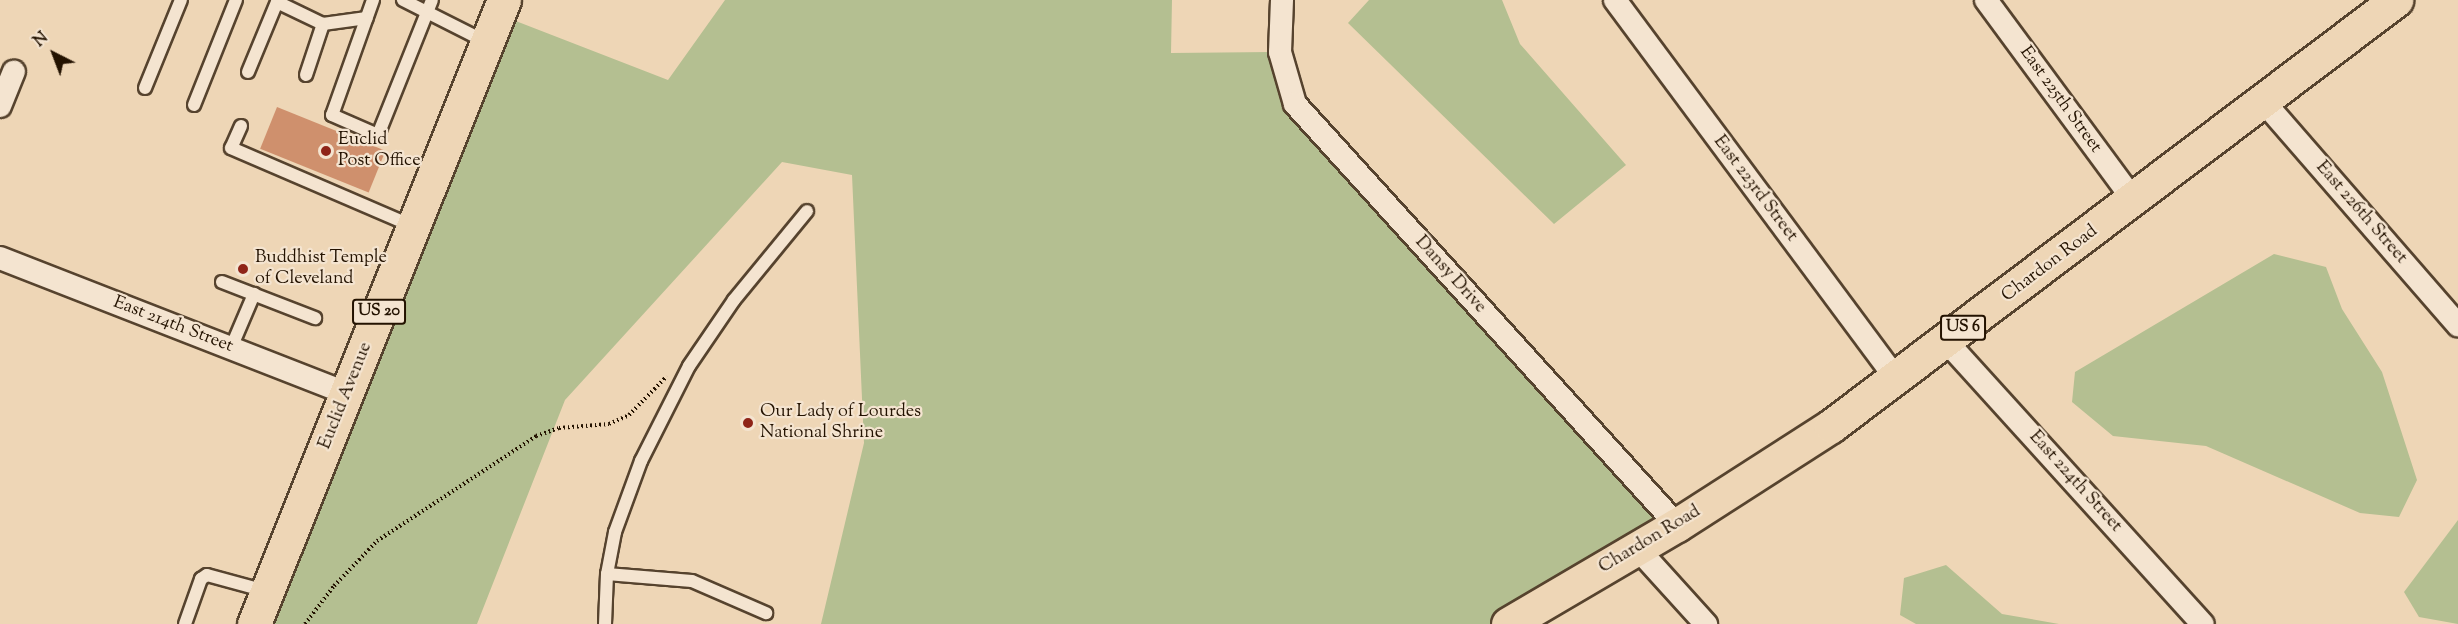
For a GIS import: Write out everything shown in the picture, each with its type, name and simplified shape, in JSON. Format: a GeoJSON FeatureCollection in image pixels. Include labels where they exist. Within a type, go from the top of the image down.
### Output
{"type":"FeatureCollection","features":[{"type":"Feature","properties":{"kind":"main road","name":"Euclid Avenue"},"geometry":{"type":"LineString","coordinates":[[254,624],[504,0]]}},
{"type":"Feature","properties":{"kind":"main road","name":"Chardon Road"},"geometry":{"type":"LineString","coordinates":[[1508,624],[1677,525],[1777,463],[1896,378],[2134,201],[2396,0]]}},
{"type":"Feature","properties":{"kind":"street","name":"Dansy Drive"},"geometry":{"type":"LineString","coordinates":[[1282,0],[1280,52],[1295,104],[1677,525]]}},
{"type":"Feature","properties":{"kind":"street","name":"East 223rd Street"},"geometry":{"type":"LineString","coordinates":[[1615,0],[1896,378]]}},
{"type":"Feature","properties":{"kind":"street","name":"East 225th Street"},"geometry":{"type":"LineString","coordinates":[[1986,0],[2134,201]]}},
{"type":"Feature","properties":{"kind":"street"},"geometry":{"type":"LineString","coordinates":[[0,106],[14,72]]}},
{"type":"Feature","properties":{"kind":"street","name":"East 226th Street"},"geometry":{"type":"LineString","coordinates":[[2264,102],[2458,325]]}},
{"type":"Feature","properties":{"kind":"street","name":"East 214th Street"},"geometry":{"type":"LineString","coordinates":[[0,258],[347,393]]}},
{"type":"Feature","properties":{"kind":"street","name":"East 224th Street"},"geometry":{"type":"LineString","coordinates":[[1946,341],[2203,624]]}},
{"type":"Feature","properties":{"kind":"street"},"geometry":{"type":"LineString","coordinates":[[1637,548],[1706,624]]}},
{"type":"Feature","properties":{"kind":"lane"},"geometry":{"type":"LineString","coordinates":[[145,88],[181,0]]}},
{"type":"Feature","properties":{"kind":"lane"},"geometry":{"type":"LineString","coordinates":[[194,105],[236,0]]}},
{"type":"Feature","properties":{"kind":"lane"},"geometry":{"type":"LineString","coordinates":[[373,0],[332,115],[378,135],[432,0]]}},
{"type":"Feature","properties":{"kind":"lane"},"geometry":{"type":"LineString","coordinates":[[403,0],[487,42]]}},
{"type":"Feature","properties":{"kind":"lane"},"geometry":{"type":"LineString","coordinates":[[248,72],[276,1],[323,24],[367,18]]}},
{"type":"Feature","properties":{"kind":"lane"},"geometry":{"type":"LineString","coordinates":[[306,75],[323,24]]}},
{"type":"Feature","properties":{"kind":"lane"},"geometry":{"type":"LineString","coordinates":[[241,126],[231,148],[379,215],[413,227]]}},
{"type":"Feature","properties":{"kind":"lane"},"geometry":{"type":"LineString","coordinates":[[605,624],[607,574],[620,511],[689,366],[734,300],[807,211]]}},
{"type":"Feature","properties":{"kind":"lane"},"geometry":{"type":"LineString","coordinates":[[222,282],[315,318]]}},
{"type":"Feature","properties":{"kind":"lane"},"geometry":{"type":"LineString","coordinates":[[231,348],[254,294]]}},
{"type":"Feature","properties":{"kind":"lane"},"geometry":{"type":"LineString","coordinates":[[607,574],[692,581],[766,613]]}},
{"type":"Feature","properties":{"kind":"lane"},"geometry":{"type":"LineString","coordinates":[[185,624],[201,579],[207,575],[267,592]]}},
{"type":"Feature","properties":{"kind":"path"},"geometry":{"type":"LineString","coordinates":[[305,624],[334,586],[387,534],[536,436],[559,428],[609,424],[629,415],[662,378],[671,374],[678,376]]}},
{"type":"Feature","properties":{"kind":"green space"},"geometry":{"type":"Polygon","coordinates":[[[725,0],[1172,0],[1171,53],[1280,52],[1285,78],[1677,525],[1508,624],[821,624],[864,443],[852,175],[782,162],[565,400],[477,624],[254,624],[498,14],[668,80],[725,0]]]}},
{"type":"Feature","properties":{"kind":"green space"},"geometry":{"type":"Polygon","coordinates":[[[1369,0],[1502,0],[1520,44],[1626,165],[1554,224],[1348,23],[1369,0]]]}},
{"type":"Feature","properties":{"kind":"green space"},"geometry":{"type":"Polygon","coordinates":[[[2274,254],[2326,267],[2342,309],[2382,372],[2417,480],[2399,517],[2360,513],[2206,446],[2113,436],[2072,402],[2075,372],[2274,254]]]}},
{"type":"Feature","properties":{"kind":"green space"},"geometry":{"type":"Polygon","coordinates":[[[2458,520],[2458,624],[2419,617],[2404,592],[2458,520]]]}},
{"type":"Feature","properties":{"kind":"green space"},"geometry":{"type":"Polygon","coordinates":[[[1946,565],[2002,614],[2059,624],[1916,624],[1900,615],[1904,578],[1946,565]]]}},
{"type":"Feature","properties":{"kind":"building"},"geometry":{"type":"Polygon","coordinates":[[[277,107],[385,151],[369,193],[260,149],[277,107]]]}},
{"type":"Feature","properties":{"kind":"place","name":"Euclid Post Office"},"geometry":{"type":"Point","coordinates":[326,151]}},
{"type":"Feature","properties":{"kind":"place","name":"Buddhist Temple of Cleveland"},"geometry":{"type":"Point","coordinates":[243,269]}},
{"type":"Feature","properties":{"kind":"place","name":"Our Lady of Lourdes National Shrine"},"geometry":{"type":"Point","coordinates":[748,423]}}]}
